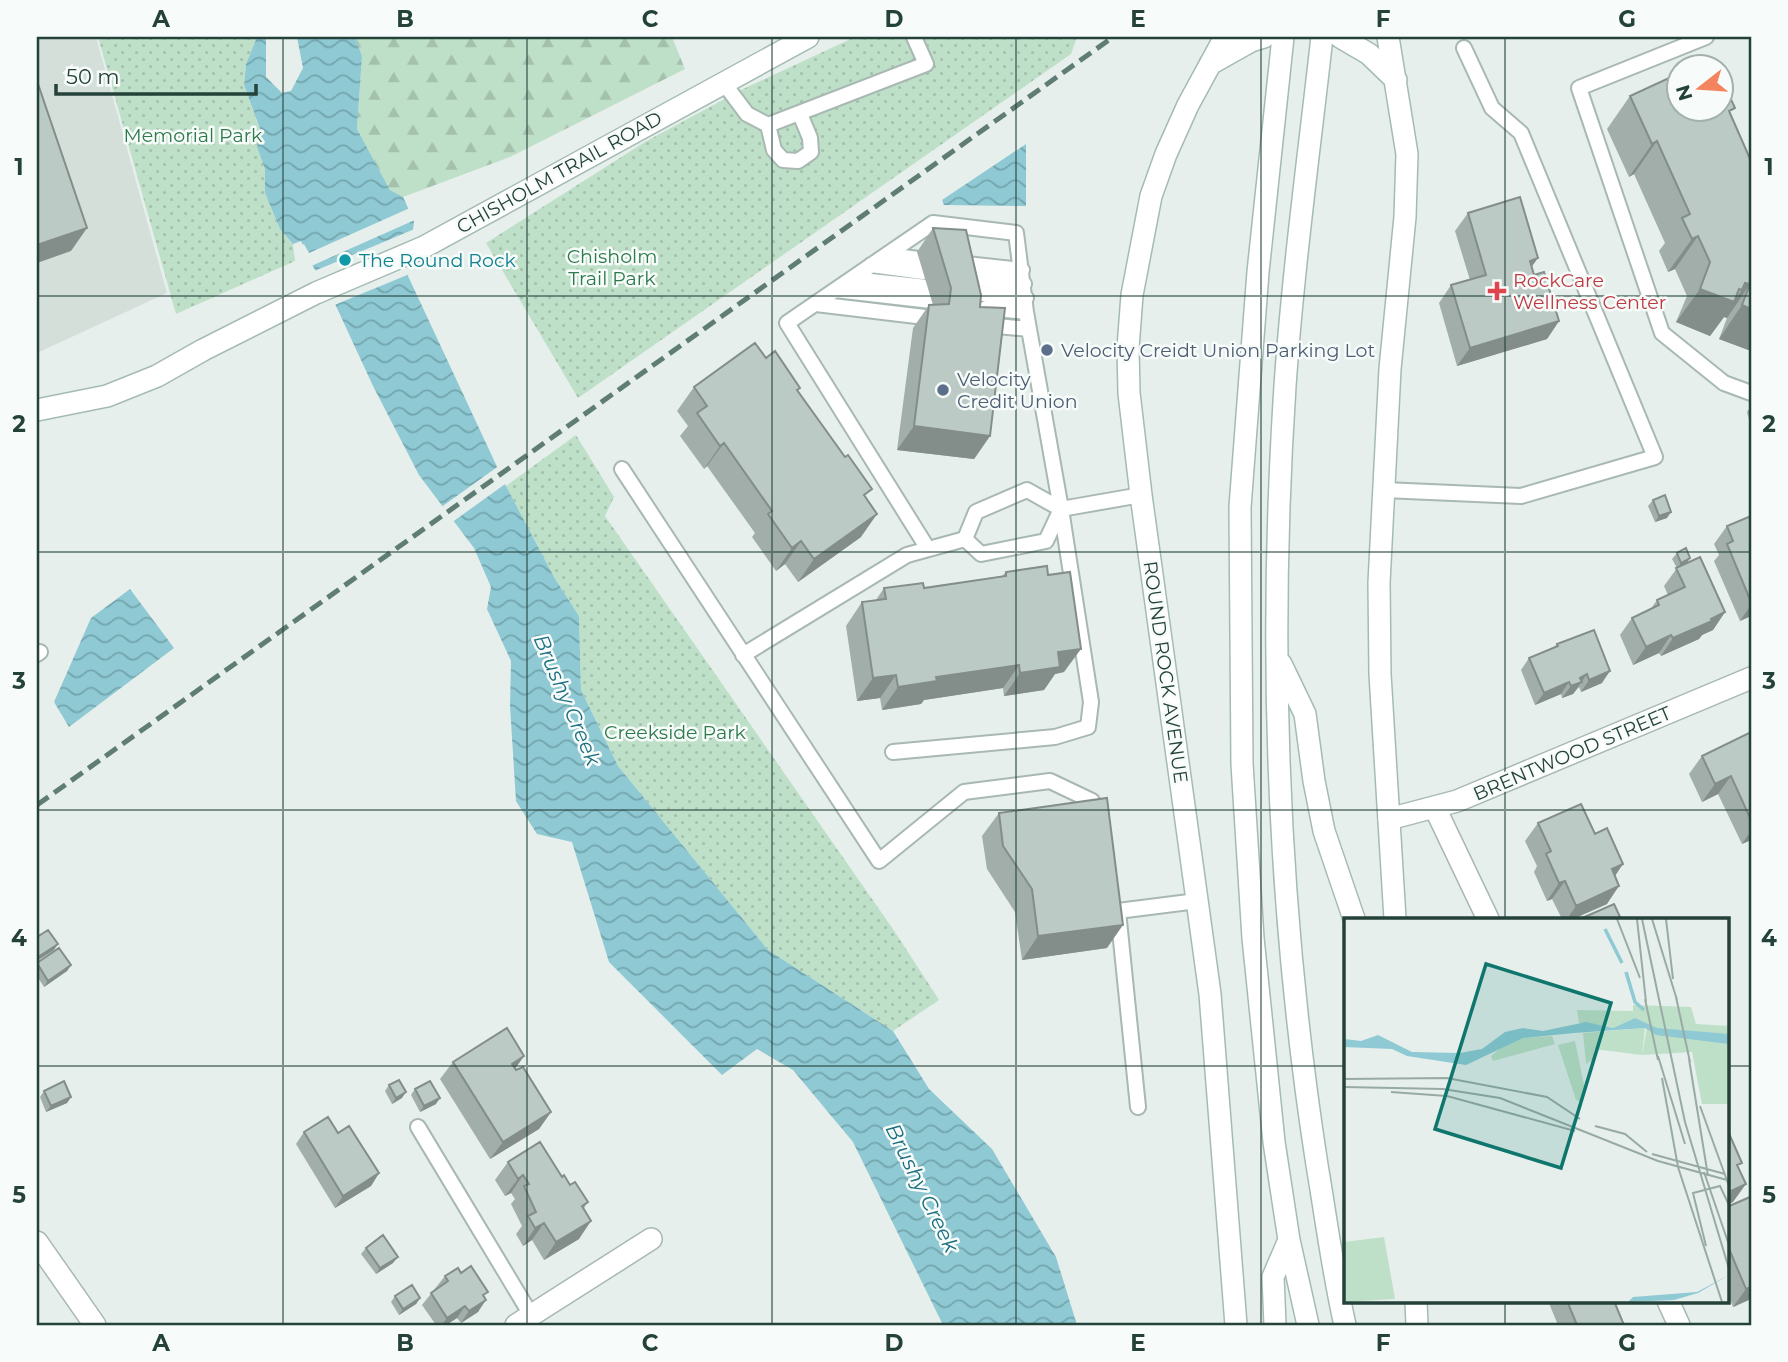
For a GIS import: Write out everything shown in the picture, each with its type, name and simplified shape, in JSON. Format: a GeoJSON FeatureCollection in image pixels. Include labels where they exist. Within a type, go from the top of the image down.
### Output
{"type":"FeatureCollection","features":[{"type":"Feature","properties":{"kind":"main road","name":"CHISHOLM TRAIL ROAD"},"geometry":{"type":"LineString","coordinates":[[37,410],[107,396],[158,376],[316,293],[424,247],[808,37]]}},
{"type":"Feature","properties":{"kind":"main road"},"geometry":{"type":"LineString","coordinates":[[1209,37],[1209,65],[1251,41],[1264,37]]}},
{"type":"Feature","properties":{"kind":"main road","name":"ROUND ROCK AVENUE"},"geometry":{"type":"LineString","coordinates":[[1225,37],[1177,129],[1151,196],[1132,295],[1128,348],[1129,393],[1141,495],[1210,994],[1236,1325]]}},
{"type":"Feature","properties":{"kind":"main road"},"geometry":{"type":"LineString","coordinates":[[1283,37],[1249,380],[1240,507],[1242,751],[1253,938],[1274,1142],[1289,1240],[1308,1325]]}},
{"type":"Feature","properties":{"kind":"main road"},"geometry":{"type":"LineString","coordinates":[[1322,37],[1285,385],[1279,526],[1280,820],[1299,1039],[1345,1325]]}},
{"type":"Feature","properties":{"kind":"main road"},"geometry":{"type":"LineString","coordinates":[[1339,37],[1369,54],[1396,80]]}},
{"type":"Feature","properties":{"kind":"main road"},"geometry":{"type":"LineString","coordinates":[[1388,37],[1406,154],[1405,217],[1390,369],[1379,583],[1395,918]]}},
{"type":"Feature","properties":{"kind":"main road"},"geometry":{"type":"LineString","coordinates":[[1278,658],[1305,714],[1324,831],[1354,918]]}},
{"type":"Feature","properties":{"kind":"main road","name":"BRENTWOOD STREET"},"geometry":{"type":"LineString","coordinates":[[1389,819],[1435,808],[1751,678]]}},
{"type":"Feature","properties":{"kind":"main road"},"geometry":{"type":"LineString","coordinates":[[1435,808],[1488,918]]}},
{"type":"Feature","properties":{"kind":"main road"},"geometry":{"type":"LineString","coordinates":[[523,1320],[651,1239]]}},
{"type":"Feature","properties":{"kind":"main road"},"geometry":{"type":"LineString","coordinates":[[1275,1325],[1273,1277],[1289,1240]]}},
{"type":"Feature","properties":{"kind":"main road"},"geometry":{"type":"LineString","coordinates":[[37,1242],[95,1325]]}},
{"type":"Feature","properties":{"kind":"main road"},"geometry":{"type":"LineString","coordinates":[[1416,1302],[1417,1325]]}},
{"type":"Feature","properties":{"kind":"main road"},"geometry":{"type":"LineString","coordinates":[[1668,1302],[1679,1325]]}},
{"type":"Feature","properties":{"kind":"lane"},"geometry":{"type":"LineString","coordinates":[[723,82],[747,114],[768,125],[926,64],[914,37]]}},
{"type":"Feature","properties":{"kind":"lane"},"geometry":{"type":"LineString","coordinates":[[1706,37],[1579,88],[1662,334],[1724,383],[1751,393]]}},
{"type":"Feature","properties":{"kind":"lane"},"geometry":{"type":"LineString","coordinates":[[1384,490],[1521,495],[1655,457],[1521,133],[1492,108],[1464,48]]}},
{"type":"Feature","properties":{"kind":"lane"},"geometry":{"type":"LineString","coordinates":[[768,125],[774,150],[783,160],[798,161],[811,152],[810,138],[800,114]]}},
{"type":"Feature","properties":{"kind":"lane"},"geometry":{"type":"LineString","coordinates":[[893,752],[1055,737],[1088,727],[1091,702],[1029,329],[1016,233],[933,223],[787,323],[929,549]]}},
{"type":"Feature","properties":{"kind":"lane"},"geometry":{"type":"LineString","coordinates":[[871,265],[921,265],[887,255]]}},
{"type":"Feature","properties":{"kind":"lane"},"geometry":{"type":"LineString","coordinates":[[852,279],[927,287]]}},
{"type":"Feature","properties":{"kind":"lane"},"geometry":{"type":"LineString","coordinates":[[1024,291],[957,284],[1024,291]]}},
{"type":"Feature","properties":{"kind":"lane"},"geometry":{"type":"LineString","coordinates":[[835,290],[931,302]]}},
{"type":"Feature","properties":{"kind":"lane"},"geometry":{"type":"LineString","coordinates":[[816,304],[933,318]]}},
{"type":"Feature","properties":{"kind":"lane"},"geometry":{"type":"LineString","coordinates":[[964,323],[1029,329]]}},
{"type":"Feature","properties":{"kind":"lane"},"geometry":{"type":"LineString","coordinates":[[622,469],[879,861],[964,792],[1037,782],[1050,781],[1092,801],[1102,832]]}},
{"type":"Feature","properties":{"kind":"lane"},"geometry":{"type":"LineString","coordinates":[[965,539],[976,512],[1027,490],[1061,509],[1141,495]]}},
{"type":"Feature","properties":{"kind":"lane"},"geometry":{"type":"LineString","coordinates":[[965,539],[981,554],[1046,541],[1061,509]]}},
{"type":"Feature","properties":{"kind":"lane"},"geometry":{"type":"LineString","coordinates":[[744,655],[907,555],[965,539]]}},
{"type":"Feature","properties":{"kind":"lane"},"geometry":{"type":"LineString","coordinates":[[1138,1107],[1117,904],[1197,901]]}},
{"type":"Feature","properties":{"kind":"lane"},"geometry":{"type":"LineString","coordinates":[[418,1127],[523,1320]]}},
{"type":"Feature","properties":{"kind":"shaded area"},"geometry":{"type":"Polygon","coordinates":[[[37,37],[96,37],[167,293],[37,353],[37,37]]]}},
{"type":"Feature","properties":{"kind":"green space","name":"Memorial Park"},"geometry":{"type":"Polygon","coordinates":[[[98,37],[257,37],[246,64],[244,85],[260,130],[257,147],[265,169],[265,193],[280,229],[293,244],[295,261],[176,314],[98,37]]]}},
{"type":"Feature","properties":{"kind":"green space"},"geometry":{"type":"Polygon","coordinates":[[[355,37],[672,37],[685,69],[510,157],[403,197],[390,190],[357,129],[362,56],[355,37]]]}},
{"type":"Feature","properties":{"kind":"green space","name":"Chisholm Trail Park"},"geometry":{"type":"Polygon","coordinates":[[[855,37],[1077,37],[1071,54],[578,398],[486,243],[645,142],[743,89],[855,37]]]}},
{"type":"Feature","properties":{"kind":"green space","name":"Creekside Park"},"geometry":{"type":"Polygon","coordinates":[[[576,435],[614,497],[605,516],[895,932],[939,1000],[893,1031],[768,950],[618,766],[581,690],[579,616],[554,577],[506,486],[576,435]]]}},
{"type":"Feature","properties":{"kind":"water","name":"Brushy Creek"},"geometry":{"type":"Polygon","coordinates":[[[257,37],[266,37],[266,77],[282,93],[291,91],[303,68],[297,37],[355,37],[362,56],[357,129],[390,190],[403,197],[414,221],[408,276],[506,486],[554,577],[579,616],[581,690],[618,766],[768,950],[893,1031],[929,1089],[992,1149],[1056,1257],[1077,1325],[943,1325],[853,1142],[793,1070],[757,1049],[722,1075],[609,962],[572,842],[537,834],[516,801],[510,706],[511,661],[487,609],[491,587],[474,548],[419,475],[301,241],[293,244],[280,229],[265,193],[265,169],[257,147],[260,129],[244,85],[246,64],[257,37]]]}},
{"type":"Feature","properties":{"kind":"water"},"geometry":{"type":"Polygon","coordinates":[[[1026,144],[1026,206],[944,205],[942,200],[1026,144]]]}},
{"type":"Feature","properties":{"kind":"water"},"geometry":{"type":"Polygon","coordinates":[[[130,589],[174,648],[69,727],[54,702],[91,618],[130,589]]]}},
{"type":"Feature","properties":{"kind":"pier"},"geometry":{"type":"Polygon","coordinates":[[[412,207],[417,219],[309,267],[299,246],[304,244],[309,253],[412,207]]]}},
{"type":"Feature","properties":{"kind":"pier"},"geometry":{"type":"Polygon","coordinates":[[[417,228],[412,273],[332,306],[312,272],[417,228]]]}},
{"type":"Feature","properties":{"kind":"pier"},"geometry":{"type":"Polygon","coordinates":[[[500,465],[508,482],[451,523],[440,508],[500,465]]]}},
{"type":"Feature","properties":{"kind":"building"},"geometry":{"type":"Polygon","coordinates":[[[1666,79],[1666,122],[1734,122],[1751,161],[1751,309],[1742,305],[1750,284],[1745,283],[1742,290],[1739,289],[1734,302],[1700,289],[1710,262],[1698,236],[1692,239],[1682,218],[1690,214],[1657,141],[1652,144],[1630,96],[1666,79]]]}},
{"type":"Feature","properties":{"kind":"building"},"geometry":{"type":"Polygon","coordinates":[[[37,81],[87,228],[37,245],[37,81]]]}},
{"type":"Feature","properties":{"kind":"building","name":"RockCare Wellness Center"},"geometry":{"type":"Polygon","coordinates":[[[1520,197],[1538,258],[1530,261],[1534,275],[1544,272],[1559,321],[1470,348],[1451,285],[1486,275],[1468,213],[1520,197]]]}},
{"type":"Feature","properties":{"kind":"building","name":"Velocity Credit Union"},"geometry":{"type":"Polygon","coordinates":[[[933,228],[966,230],[981,295],[980,307],[1005,308],[990,436],[914,426],[929,305],[949,304],[951,288],[933,228]]]}},
{"type":"Feature","properties":{"kind":"building"},"geometry":{"type":"Polygon","coordinates":[[[755,343],[766,358],[775,351],[800,388],[797,390],[845,457],[848,455],[872,489],[864,495],[877,514],[814,559],[801,541],[792,548],[768,514],[772,511],[724,443],[720,446],[697,413],[707,406],[694,387],[755,343]]]}},
{"type":"Feature","properties":{"kind":"building"},"geometry":{"type":"Polygon","coordinates":[[[1665,495],[1671,512],[1659,516],[1653,500],[1665,495]]]}},
{"type":"Feature","properties":{"kind":"building"},"geometry":{"type":"Polygon","coordinates":[[[1751,516],[1751,602],[1727,544],[1733,541],[1727,526],[1751,516]]]}},
{"type":"Feature","properties":{"kind":"building"},"geometry":{"type":"Polygon","coordinates":[[[1686,548],[1690,558],[1681,563],[1677,553],[1686,548]]]}},
{"type":"Feature","properties":{"kind":"building"},"geometry":{"type":"Polygon","coordinates":[[[1700,557],[1725,612],[1711,619],[1712,621],[1646,647],[1632,618],[1659,605],[1657,600],[1685,587],[1676,568],[1700,557]]]}},
{"type":"Feature","properties":{"kind":"building"},"geometry":{"type":"Polygon","coordinates":[[[1047,566],[1048,575],[1070,572],[1081,649],[1058,652],[1060,667],[1020,673],[1019,665],[936,677],[937,681],[898,687],[896,675],[873,678],[862,602],[886,599],[884,588],[923,583],[924,588],[1006,576],[1006,572],[1047,566]]]}},
{"type":"Feature","properties":{"kind":"building"},"geometry":{"type":"Polygon","coordinates":[[[1594,630],[1610,671],[1589,680],[1587,674],[1580,678],[1582,682],[1571,686],[1569,682],[1544,693],[1529,658],[1594,630]]]}},
{"type":"Feature","properties":{"kind":"building"},"geometry":{"type":"Polygon","coordinates":[[[1751,732],[1751,820],[1731,776],[1715,784],[1702,756],[1751,732]]]}},
{"type":"Feature","properties":{"kind":"building"},"geometry":{"type":"Polygon","coordinates":[[[1107,798],[1123,925],[1038,936],[1032,889],[1003,846],[999,813],[1107,798]]]}},
{"type":"Feature","properties":{"kind":"building"},"geometry":{"type":"Polygon","coordinates":[[[1581,804],[1595,834],[1607,828],[1623,864],[1612,869],[1619,886],[1576,906],[1565,881],[1559,883],[1546,854],[1551,851],[1538,823],[1581,804]]]}},
{"type":"Feature","properties":{"kind":"building"},"geometry":{"type":"Polygon","coordinates":[[[1614,904],[1621,918],[1582,918],[1614,904]]]}},
{"type":"Feature","properties":{"kind":"building"},"geometry":{"type":"Polygon","coordinates":[[[48,930],[58,944],[38,957],[37,937],[48,930]]]}},
{"type":"Feature","properties":{"kind":"building"},"geometry":{"type":"Polygon","coordinates":[[[59,948],[71,965],[48,981],[37,963],[59,948]]]}},
{"type":"Feature","properties":{"kind":"building"},"geometry":{"type":"Polygon","coordinates":[[[507,1028],[524,1056],[512,1064],[516,1070],[523,1067],[551,1112],[503,1142],[453,1062],[507,1028]]]}},
{"type":"Feature","properties":{"kind":"building"},"geometry":{"type":"Polygon","coordinates":[[[399,1080],[406,1092],[396,1098],[389,1085],[399,1080]]]}},
{"type":"Feature","properties":{"kind":"building"},"geometry":{"type":"Polygon","coordinates":[[[64,1081],[71,1097],[51,1106],[44,1091],[64,1081]]]}},
{"type":"Feature","properties":{"kind":"building"},"geometry":{"type":"Polygon","coordinates":[[[430,1081],[440,1098],[424,1106],[415,1089],[430,1081]]]}},
{"type":"Feature","properties":{"kind":"building"},"geometry":{"type":"Polygon","coordinates":[[[328,1117],[338,1133],[349,1126],[379,1173],[343,1196],[304,1132],[328,1117]]]}},
{"type":"Feature","properties":{"kind":"building"},"geometry":{"type":"Polygon","coordinates":[[[1728,1131],[1742,1163],[1737,1165],[1746,1184],[1728,1193],[1728,1131]]]}},
{"type":"Feature","properties":{"kind":"building"},"geometry":{"type":"Polygon","coordinates":[[[540,1142],[562,1177],[564,1175],[570,1185],[575,1182],[588,1202],[582,1206],[591,1221],[556,1242],[544,1223],[535,1228],[528,1216],[536,1212],[524,1186],[529,1184],[523,1175],[518,1179],[508,1162],[540,1142]]]}},
{"type":"Feature","properties":{"kind":"building"},"geometry":{"type":"Polygon","coordinates":[[[1750,1197],[1751,1287],[1746,1289],[1728,1246],[1728,1207],[1750,1197]]]}},
{"type":"Feature","properties":{"kind":"building"},"geometry":{"type":"Polygon","coordinates":[[[383,1235],[398,1257],[380,1268],[366,1248],[383,1235]]]}},
{"type":"Feature","properties":{"kind":"building"},"geometry":{"type":"Polygon","coordinates":[[[471,1266],[488,1292],[483,1295],[486,1300],[469,1311],[465,1306],[447,1318],[431,1293],[448,1281],[445,1276],[458,1268],[461,1273],[471,1266]]]}},
{"type":"Feature","properties":{"kind":"building"},"geometry":{"type":"Polygon","coordinates":[[[412,1285],[420,1298],[403,1309],[395,1296],[412,1285]]]}},
{"type":"Feature","properties":{"kind":"building"},"geometry":{"type":"Polygon","coordinates":[[[1567,1302],[1614,1302],[1624,1325],[1577,1325],[1567,1302]]]}},
{"type":"Feature","properties":{"kind":"railway"},"geometry":{"type":"LineString","coordinates":[[37,805],[1113,37]]}},
{"type":"Feature","properties":{"kind":"place","name":"The Round Rock"},"geometry":{"type":"Point","coordinates":[345,260]}},
{"type":"Feature","properties":{"kind":"place","name":"RockCare Wellness Center"},"geometry":{"type":"Point","coordinates":[1497,291]}},
{"type":"Feature","properties":{"kind":"place","name":"Velocity Creidt Union Parking Lot"},"geometry":{"type":"Point","coordinates":[1047,350]}},
{"type":"Feature","properties":{"kind":"place","name":"Velocity Credit Union"},"geometry":{"type":"Point","coordinates":[943,390]}}]}
